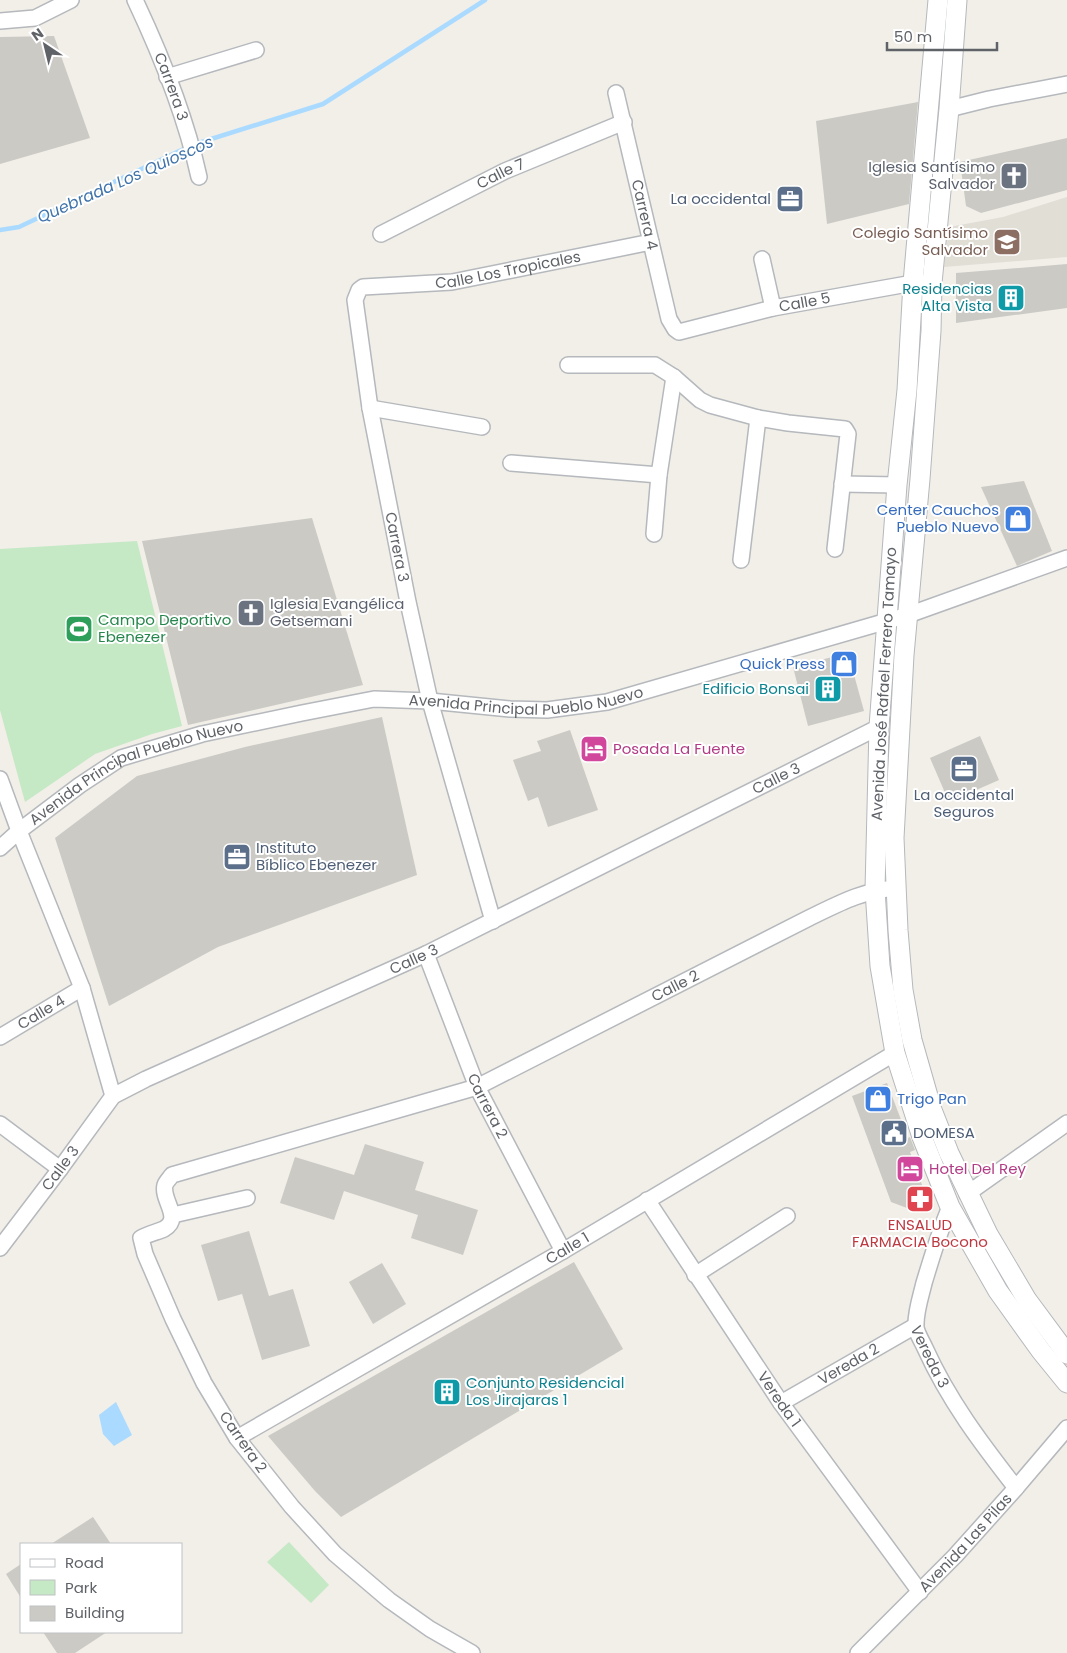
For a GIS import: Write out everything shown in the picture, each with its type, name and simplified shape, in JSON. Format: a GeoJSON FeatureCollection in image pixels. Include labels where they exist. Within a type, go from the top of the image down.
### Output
{"type":"FeatureCollection","features":[{"type":"Feature","properties":{"kind":"street"},"geometry":{"type":"LineString","coordinates":[[0,20],[35,18],[71,0]]}},
{"type":"Feature","properties":{"kind":"street","name":"Carrera 3"},"geometry":{"type":"LineString","coordinates":[[135,0],[154,41],[192,145],[199,177]]}},
{"type":"Feature","properties":{"kind":"street","name":"Avenida José Rafael Ferrero Tamayo"},"geometry":{"type":"LineString","coordinates":[[938,0],[922,283],[931,331],[908,614],[894,838],[903,990],[912,1040],[932,1110],[967,1194],[1027,1300],[1067,1354]]}},
{"type":"Feature","properties":{"kind":"street","name":"Avenida José Rafael Ferrero Tamayo"},"geometry":{"type":"LineString","coordinates":[[957,0],[948,109],[907,390],[886,620],[879,727],[875,890],[880,966],[895,1053],[922,1137],[950,1207],[998,1290],[1041,1351],[1067,1383]]}},
{"type":"Feature","properties":{"kind":"street"},"geometry":{"type":"LineString","coordinates":[[166,77],[256,50]]}},
{"type":"Feature","properties":{"kind":"street"},"geometry":{"type":"LineString","coordinates":[[948,109],[1067,84]]}},
{"type":"Feature","properties":{"kind":"street","name":"Carrera 4"},"geometry":{"type":"LineString","coordinates":[[616,93],[669,319],[679,332]]}},
{"type":"Feature","properties":{"kind":"street","name":"Calle 7"},"geometry":{"type":"LineString","coordinates":[[381,234],[505,171],[624,122]]}},
{"type":"Feature","properties":{"kind":"street","name":"Calle Los Tropicales"},"geometry":{"type":"LineString","coordinates":[[363,287],[452,282],[652,242]]}},
{"type":"Feature","properties":{"kind":"street"},"geometry":{"type":"LineString","coordinates":[[762,259],[773,308]]}},
{"type":"Feature","properties":{"kind":"street","name":"Calle 5"},"geometry":{"type":"LineString","coordinates":[[679,332],[773,308],[922,283]]}},
{"type":"Feature","properties":{"kind":"street","name":"Carrera 3"},"geometry":{"type":"LineString","coordinates":[[363,287],[359,290],[355,300],[370,408],[408,602],[430,701],[492,921]]}},
{"type":"Feature","properties":{"kind":"street"},"geometry":{"type":"LineString","coordinates":[[568,365],[656,365],[674,377],[700,400],[758,418],[845,429],[848,434],[835,548]]}},
{"type":"Feature","properties":{"kind":"street"},"geometry":{"type":"LineString","coordinates":[[654,534],[660,475],[674,377]]}},
{"type":"Feature","properties":{"kind":"street"},"geometry":{"type":"LineString","coordinates":[[370,408],[482,427]]}},
{"type":"Feature","properties":{"kind":"street"},"geometry":{"type":"LineString","coordinates":[[741,560],[758,418]]}},
{"type":"Feature","properties":{"kind":"street"},"geometry":{"type":"LineString","coordinates":[[511,463],[660,475]]}},
{"type":"Feature","properties":{"kind":"street"},"geometry":{"type":"LineString","coordinates":[[842,484],[897,485]]}},
{"type":"Feature","properties":{"kind":"street","name":"Avenida Principal Pueblo Nuevo"},"geometry":{"type":"LineString","coordinates":[[0,848],[19,831],[80,786],[122,758],[202,734],[374,699],[430,701],[538,710],[607,702],[908,614],[1067,558]]}},
{"type":"Feature","properties":{"kind":"street","name":"Calle 3"},"geometry":{"type":"LineString","coordinates":[[0,1248],[112,1096],[426,954],[879,727]]}},
{"type":"Feature","properties":{"kind":"street"},"geometry":{"type":"LineString","coordinates":[[0,779],[82,988],[112,1096]]}},
{"type":"Feature","properties":{"kind":"street","name":"Calle 2"},"geometry":{"type":"LineString","coordinates":[[173,1215],[165,1185],[172,1175],[477,1087],[855,896],[875,890],[896,888]]}},
{"type":"Feature","properties":{"kind":"street","name":"Carrera 2"},"geometry":{"type":"LineString","coordinates":[[426,954],[477,1087],[563,1251]]}},
{"type":"Feature","properties":{"kind":"street","name":"Calle 4"},"geometry":{"type":"LineString","coordinates":[[0,1037],[82,988]]}},
{"type":"Feature","properties":{"kind":"street","name":"Calle 1"},"geometry":{"type":"LineString","coordinates":[[237,1438],[563,1251],[895,1053]]}},
{"type":"Feature","properties":{"kind":"street"},"geometry":{"type":"LineString","coordinates":[[967,1194],[1067,1123]]}},
{"type":"Feature","properties":{"kind":"street"},"geometry":{"type":"LineString","coordinates":[[0,1124],[60,1169]]}},
{"type":"Feature","properties":{"kind":"street"},"geometry":{"type":"LineString","coordinates":[[173,1215],[247,1198]]}},
{"type":"Feature","properties":{"kind":"street","name":"Vereda 1"},"geometry":{"type":"LineString","coordinates":[[647,1200],[780,1402],[920,1592]]}},
{"type":"Feature","properties":{"kind":"street","name":"Vereda 3"},"geometry":{"type":"LineString","coordinates":[[950,1207],[931,1261],[921,1295],[915,1326],[930,1360],[961,1414],[975,1436],[1016,1488]]}},
{"type":"Feature","properties":{"kind":"street","name":"Carrera 2"},"geometry":{"type":"LineString","coordinates":[[173,1215],[170,1223],[165,1228],[141,1238],[145,1254],[173,1319],[204,1383],[237,1438],[292,1506],[336,1554],[389,1600],[430,1629],[472,1653]]}},
{"type":"Feature","properties":{"kind":"street"},"geometry":{"type":"LineString","coordinates":[[695,1275],[788,1216]]}},
{"type":"Feature","properties":{"kind":"street","name":"Vereda 2"},"geometry":{"type":"LineString","coordinates":[[780,1402],[915,1326]]}},
{"type":"Feature","properties":{"kind":"street","name":"Avenida Las Pilas"},"geometry":{"type":"LineString","coordinates":[[858,1653],[920,1592],[1016,1488],[1067,1428]]}},
{"type":"Feature","properties":{"kind":"shaded area","name":"Colegio Santísimo Salvador"},"geometry":{"type":"Polygon","coordinates":[[[1067,197],[1067,257],[944,267],[949,227],[1003,217],[1067,197]]]}},
{"type":"Feature","properties":{"kind":"green space","name":"Campo Deportivo Ebenezer"},"geometry":{"type":"Polygon","coordinates":[[[137,541],[182,726],[152,734],[95,754],[25,802],[0,710],[0,549],[137,541]]]}},
{"type":"Feature","properties":{"kind":"green space"},"geometry":{"type":"Polygon","coordinates":[[[289,1542],[329,1585],[311,1603],[267,1562],[289,1542]]]}},
{"type":"Feature","properties":{"kind":"water"},"geometry":{"type":"Polygon","coordinates":[[[116,1402],[132,1435],[114,1446],[103,1434],[99,1415],[116,1402]]]}},
{"type":"Feature","properties":{"kind":"building"},"geometry":{"type":"Polygon","coordinates":[[[54,36],[90,138],[0,164],[0,37],[54,36]]]}},
{"type":"Feature","properties":{"kind":"building"},"geometry":{"type":"Polygon","coordinates":[[[918,102],[909,204],[827,224],[816,121],[918,102]]]}},
{"type":"Feature","properties":{"kind":"building","name":"Iglesia Santísimo Salvador"},"geometry":{"type":"Polygon","coordinates":[[[1067,138],[1067,190],[981,213],[966,206],[960,162],[1067,138]]]}},
{"type":"Feature","properties":{"kind":"building","name":"Residencias Alta Vista"},"geometry":{"type":"Polygon","coordinates":[[[1067,264],[1067,308],[956,323],[956,273],[1067,264]]]}},
{"type":"Feature","properties":{"kind":"building","name":"Center Cauchos Pueblo Nuevo"},"geometry":{"type":"Polygon","coordinates":[[[1024,481],[1052,551],[1017,566],[981,487],[1024,481]]]}},
{"type":"Feature","properties":{"kind":"building","name":"Iglesia Evangélica Getsemani"},"geometry":{"type":"Polygon","coordinates":[[[312,518],[363,685],[188,725],[142,541],[312,518]]]}},
{"type":"Feature","properties":{"kind":"building","name":"Edificio Bonsai"},"geometry":{"type":"Polygon","coordinates":[[[848,653],[864,711],[808,726],[793,667],[848,653]]]}},
{"type":"Feature","properties":{"kind":"building","name":"Instituto Bíblico Ebenezer"},"geometry":{"type":"Polygon","coordinates":[[[382,717],[417,875],[218,947],[109,1006],[55,838],[137,776],[245,747],[382,717]]]}},
{"type":"Feature","properties":{"kind":"building"},"geometry":{"type":"Polygon","coordinates":[[[570,730],[598,810],[548,827],[538,797],[528,801],[513,760],[541,751],[537,741],[570,730]]]}},
{"type":"Feature","properties":{"kind":"building","name":"La occidental Seguros"},"geometry":{"type":"Polygon","coordinates":[[[980,736],[999,780],[949,802],[930,758],[980,736]]]}},
{"type":"Feature","properties":{"kind":"building"},"geometry":{"type":"Polygon","coordinates":[[[887,1083],[908,1138],[910,1137],[915,1150],[910,1152],[929,1204],[915,1211],[891,1202],[852,1096],[887,1083]]]}},
{"type":"Feature","properties":{"kind":"building"},"geometry":{"type":"Polygon","coordinates":[[[365,1144],[424,1162],[415,1190],[478,1210],[463,1255],[411,1238],[418,1215],[344,1191],[334,1220],[280,1203],[295,1157],[354,1175],[365,1144]]]}},
{"type":"Feature","properties":{"kind":"building"},"geometry":{"type":"Polygon","coordinates":[[[249,1231],[269,1296],[293,1289],[310,1346],[262,1360],[242,1294],[218,1301],[201,1245],[249,1231]]]}},
{"type":"Feature","properties":{"kind":"building","name":"Conjunto Residencial Los Jirajaras 1"},"geometry":{"type":"Polygon","coordinates":[[[574,1262],[623,1349],[341,1517],[315,1491],[268,1436],[574,1262]]]}},
{"type":"Feature","properties":{"kind":"building"},"geometry":{"type":"Polygon","coordinates":[[[382,1263],[406,1304],[373,1324],[349,1282],[382,1263]]]}},
{"type":"Feature","properties":{"kind":"building"},"geometry":{"type":"Polygon","coordinates":[[[93,1517],[110,1543],[53,1543],[93,1517]]]}},
{"type":"Feature","properties":{"kind":"building"},"geometry":{"type":"Polygon","coordinates":[[[20,1565],[20,1596],[6,1574],[20,1565]]]}},
{"type":"Feature","properties":{"kind":"building"},"geometry":{"type":"Polygon","coordinates":[[[44,1633],[105,1633],[75,1653],[57,1653],[44,1633]]]}},
{"type":"Feature","properties":{"kind":"waterway","name":"Quebrada Los Quioscos"},"geometry":{"type":"LineString","coordinates":[[0,230],[19,227],[192,145],[323,104],[485,0]]}},
{"type":"Feature","properties":{"kind":"place","name":"Iglesia Santísimo Salvador"},"geometry":{"type":"Point","coordinates":[1014,176]}},
{"type":"Feature","properties":{"kind":"place","name":"La occidental"},"geometry":{"type":"Point","coordinates":[790,199]}},
{"type":"Feature","properties":{"kind":"place","name":"Colegio Santísimo Salvador"},"geometry":{"type":"Point","coordinates":[1007,242]}},
{"type":"Feature","properties":{"kind":"place","name":"Residencias Alta Vista"},"geometry":{"type":"Point","coordinates":[1011,298]}},
{"type":"Feature","properties":{"kind":"place","name":"Center Cauchos Pueblo Nuevo"},"geometry":{"type":"Point","coordinates":[1018,519]}},
{"type":"Feature","properties":{"kind":"place","name":"Iglesia Evangélica Getsemani"},"geometry":{"type":"Point","coordinates":[251,613]}},
{"type":"Feature","properties":{"kind":"place","name":"Campo Deportivo Ebenezer"},"geometry":{"type":"Point","coordinates":[79,629]}},
{"type":"Feature","properties":{"kind":"place","name":"Quick Press"},"geometry":{"type":"Point","coordinates":[844,664]}},
{"type":"Feature","properties":{"kind":"place","name":"Edificio Bonsai"},"geometry":{"type":"Point","coordinates":[828,689]}},
{"type":"Feature","properties":{"kind":"place","name":"Posada La Fuente"},"geometry":{"type":"Point","coordinates":[594,749]}},
{"type":"Feature","properties":{"kind":"place","name":"La occidental Seguros"},"geometry":{"type":"Point","coordinates":[964,769]}},
{"type":"Feature","properties":{"kind":"place","name":"Instituto Bíblico Ebenezer"},"geometry":{"type":"Point","coordinates":[237,857]}},
{"type":"Feature","properties":{"kind":"place","name":"Trigo Pan"},"geometry":{"type":"Point","coordinates":[878,1099]}},
{"type":"Feature","properties":{"kind":"place","name":"DOMESA"},"geometry":{"type":"Point","coordinates":[894,1133]}},
{"type":"Feature","properties":{"kind":"place","name":"Hotel Del Rey"},"geometry":{"type":"Point","coordinates":[910,1169]}},
{"type":"Feature","properties":{"kind":"place","name":"ENSALUD FARMACIA Bocono"},"geometry":{"type":"Point","coordinates":[920,1199]}},
{"type":"Feature","properties":{"kind":"place","name":"Conjunto Residencial Los Jirajaras 1"},"geometry":{"type":"Point","coordinates":[447,1392]}}]}
